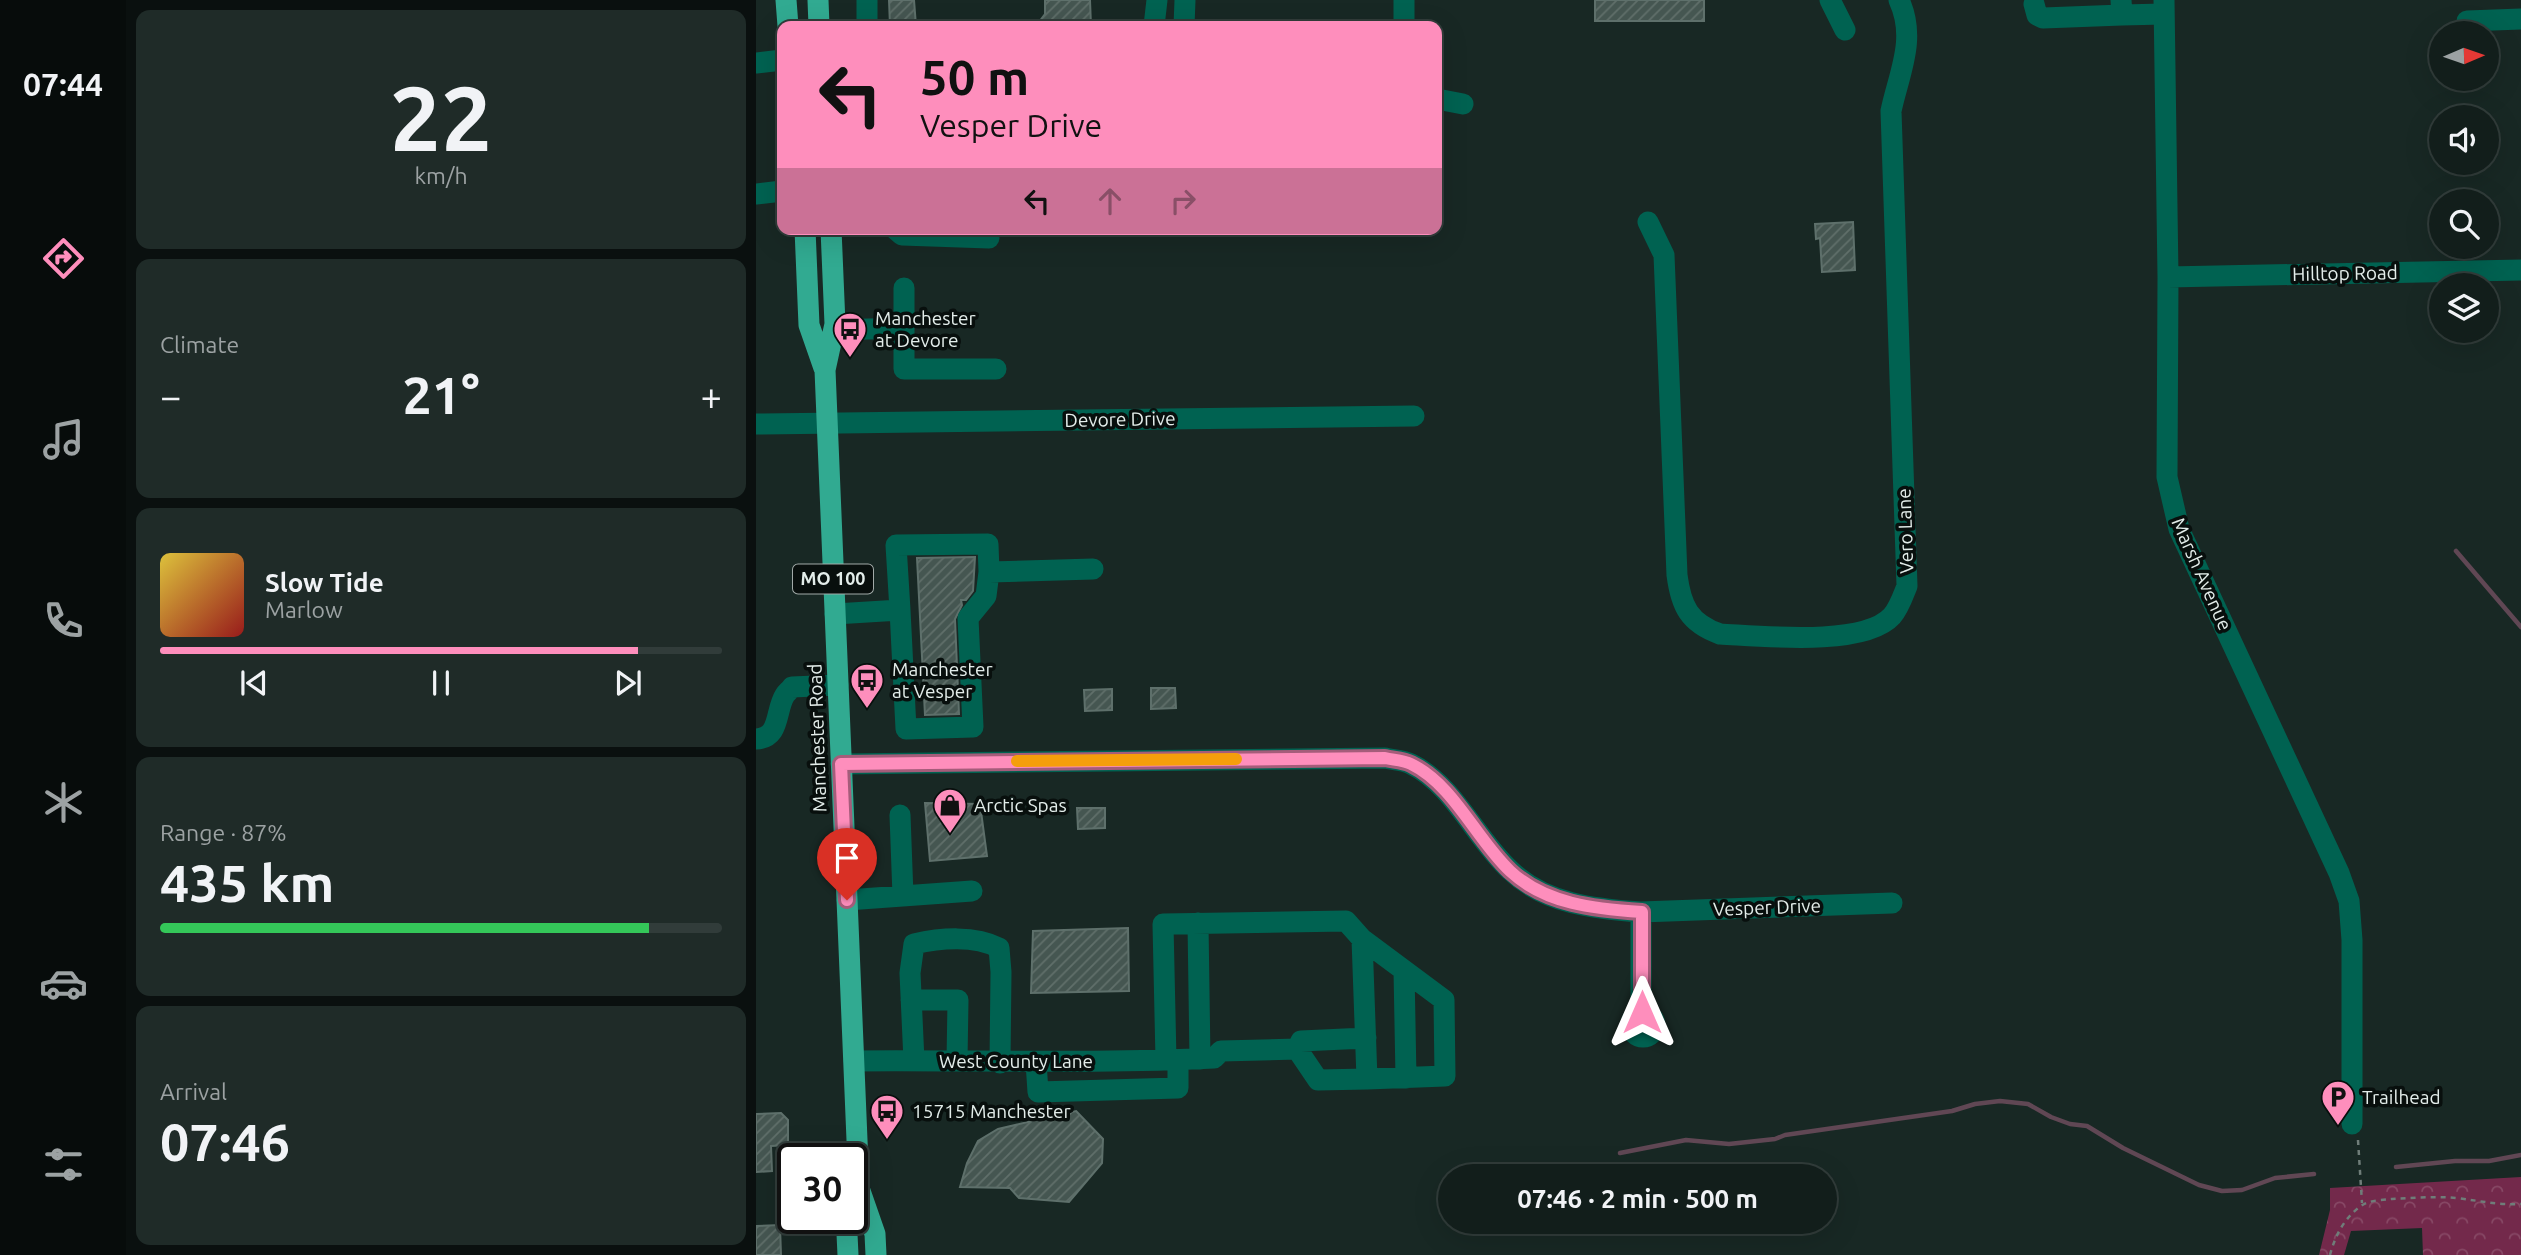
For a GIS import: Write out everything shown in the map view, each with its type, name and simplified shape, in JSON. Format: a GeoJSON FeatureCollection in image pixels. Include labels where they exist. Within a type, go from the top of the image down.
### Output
{"type":"FeatureCollection","features":[{"type":"Feature","properties":{"kind":"highway"},"geometry":{"type":"LineString","coordinates":[[786,0],[788,21]]}},
{"type":"Feature","properties":{"kind":"highway"},"geometry":{"type":"LineString","coordinates":[[818,0],[819,21]]}},
{"type":"Feature","properties":{"kind":"highway","name":"Manchester Road"},"geometry":{"type":"LineString","coordinates":[[805,235],[809,324],[825,370]]}},
{"type":"Feature","properties":{"kind":"highway","name":"Manchester Road"},"geometry":{"type":"LineString","coordinates":[[830,235],[834,330],[825,370],[857,1143]]}},
{"type":"Feature","properties":{"kind":"highway","name":"Manchester Road"},"geometry":{"type":"LineString","coordinates":[[868,1214],[875,1234],[876,1255]]}},
{"type":"Feature","properties":{"kind":"highway","name":"Manchester Road"},"geometry":{"type":"LineString","coordinates":[[847,1234],[848,1255]]}},
{"type":"Feature","properties":{"kind":"street"},"geometry":{"type":"LineString","coordinates":[[867,0],[867,21]]}},
{"type":"Feature","properties":{"kind":"street"},"geometry":{"type":"LineString","coordinates":[[1155,21],[1157,0]]}},
{"type":"Feature","properties":{"kind":"street"},"geometry":{"type":"LineString","coordinates":[[1184,21],[1185,0]]}},
{"type":"Feature","properties":{"kind":"street"},"geometry":{"type":"LineString","coordinates":[[1404,0],[1405,21]]}},
{"type":"Feature","properties":{"kind":"street"},"geometry":{"type":"LineString","coordinates":[[1830,0],[1845,30]]}},
{"type":"Feature","properties":{"kind":"street","name":"Vero Lane"},"geometry":{"type":"LineString","coordinates":[[1648,222],[1664,255],[1677,575],[1679,595],[1688,613],[1709,630],[1720,634],[1840,637],[1877,627],[1891,617],[1907,586],[1891,111],[1908,42],[1907,25],[1899,0]]}},
{"type":"Feature","properties":{"kind":"street"},"geometry":{"type":"LineString","coordinates":[[2034,4],[2037,15],[2043,18],[2121,8],[2164,7]]}},
{"type":"Feature","properties":{"kind":"street","name":"Marsh Avenue"},"geometry":{"type":"LineString","coordinates":[[2164,7],[2168,277],[2167,477],[2179,529],[2340,873],[2349,901],[2352,940],[2352,1124]]}},
{"type":"Feature","properties":{"kind":"street"},"geometry":{"type":"LineString","coordinates":[[2467,21],[2521,19]]}},
{"type":"Feature","properties":{"kind":"street"},"geometry":{"type":"LineString","coordinates":[[756,63],[777,61]]}},
{"type":"Feature","properties":{"kind":"street"},"geometry":{"type":"LineString","coordinates":[[1442,100],[1464,104]]}},
{"type":"Feature","properties":{"kind":"street"},"geometry":{"type":"LineString","coordinates":[[756,194],[777,192]]}},
{"type":"Feature","properties":{"kind":"street"},"geometry":{"type":"LineString","coordinates":[[902,235],[989,238]]}},
{"type":"Feature","properties":{"kind":"street","name":"Hilltop Road"},"geometry":{"type":"LineString","coordinates":[[2168,277],[2521,270]]}},
{"type":"Feature","properties":{"kind":"street"},"geometry":{"type":"LineString","coordinates":[[904,288],[904,369],[996,369]]}},
{"type":"Feature","properties":{"kind":"street"},"geometry":{"type":"LineString","coordinates":[[834,330],[904,328]]}},
{"type":"Feature","properties":{"kind":"street","name":"Devore Drive"},"geometry":{"type":"LineString","coordinates":[[756,424],[1414,416]]}},
{"type":"Feature","properties":{"kind":"street"},"geometry":{"type":"LineString","coordinates":[[988,544],[989,572],[986,596],[968,618],[973,727],[906,729],[896,545],[988,544]]}},
{"type":"Feature","properties":{"kind":"street"},"geometry":{"type":"LineString","coordinates":[[989,572],[1093,569]]}},
{"type":"Feature","properties":{"kind":"street"},"geometry":{"type":"LineString","coordinates":[[835,614],[900,610]]}},
{"type":"Feature","properties":{"kind":"street"},"geometry":{"type":"LineString","coordinates":[[756,739],[762,739],[774,730],[783,697],[792,687],[838,685]]}},
{"type":"Feature","properties":{"kind":"street","name":"Vesper Drive"},"geometry":{"type":"LineString","coordinates":[[841,764],[1385,758],[1409,763],[1434,779],[1510,870],[1530,886],[1572,903],[1642,912],[1892,903]]}},
{"type":"Feature","properties":{"kind":"street"},"geometry":{"type":"LineString","coordinates":[[900,815],[903,896]]}},
{"type":"Feature","properties":{"kind":"street"},"geometry":{"type":"LineString","coordinates":[[847,900],[972,891]]}},
{"type":"Feature","properties":{"kind":"street"},"geometry":{"type":"LineString","coordinates":[[1642,912],[1642,1012]]}},
{"type":"Feature","properties":{"kind":"street"},"geometry":{"type":"LineString","coordinates":[[1036,1062],[1038,1092],[1178,1088],[1172,1060],[1163,924],[1346,921],[1362,939],[1444,1000],[1445,1076],[1318,1080],[1297,1049]]}},
{"type":"Feature","properties":{"kind":"street"},"geometry":{"type":"LineString","coordinates":[[1198,923],[1200,1059]]}},
{"type":"Feature","properties":{"kind":"street"},"geometry":{"type":"LineString","coordinates":[[1362,939],[1367,1079]]}},
{"type":"Feature","properties":{"kind":"street"},"geometry":{"type":"LineString","coordinates":[[914,1061],[910,974],[914,944],[932,940],[985,940],[999,948],[1000,1063]]}},
{"type":"Feature","properties":{"kind":"street"},"geometry":{"type":"LineString","coordinates":[[1404,970],[1406,1077]]}},
{"type":"Feature","properties":{"kind":"street"},"geometry":{"type":"LineString","coordinates":[[911,1000],[958,1000],[957,1061]]}},
{"type":"Feature","properties":{"kind":"street","name":"West County Lane"},"geometry":{"type":"LineString","coordinates":[[854,1062],[1000,1063],[1200,1059],[1214,1058],[1221,1051],[1297,1049],[1301,1041],[1366,1038]]}},
{"type":"Feature","properties":{"kind":"path"},"geometry":{"type":"LineString","coordinates":[[2352,1124],[2359,1145],[2362,1205]]}},
{"type":"Feature","properties":{"kind":"path"},"geometry":{"type":"LineString","coordinates":[[2330,1255],[2334,1237],[2347,1219],[2362,1205],[2374,1201],[2458,1198],[2500,1205],[2521,1204]]}},
{"type":"Feature","properties":{"kind":"green space"},"geometry":{"type":"Polygon","coordinates":[[[2521,1177],[2521,1255],[2423,1255],[2422,1228],[2351,1231],[2344,1255],[2319,1255],[2330,1210],[2330,1188],[2521,1177]]]}},
{"type":"Feature","properties":{"kind":"building"},"geometry":{"type":"Polygon","coordinates":[[[889,0],[914,0],[916,21],[890,21],[889,0]]]}},
{"type":"Feature","properties":{"kind":"building"},"geometry":{"type":"Polygon","coordinates":[[[1045,0],[1090,0],[1091,21],[1040,21],[1045,14],[1045,0]]]}},
{"type":"Feature","properties":{"kind":"building"},"geometry":{"type":"Polygon","coordinates":[[[1595,0],[1704,0],[1704,21],[1595,21],[1595,0]]]}},
{"type":"Feature","properties":{"kind":"building"},"geometry":{"type":"Polygon","coordinates":[[[1853,222],[1855,270],[1822,272],[1820,238],[1816,239],[1815,224],[1853,222]]]}},
{"type":"Feature","properties":{"kind":"building"},"geometry":{"type":"Polygon","coordinates":[[[975,557],[973,591],[966,600],[961,600],[962,605],[955,619],[959,714],[925,715],[917,558],[975,557]]]}},
{"type":"Feature","properties":{"kind":"building"},"geometry":{"type":"Polygon","coordinates":[[[1151,688],[1175,688],[1176,708],[1151,709],[1151,688]]]}},
{"type":"Feature","properties":{"kind":"building"},"geometry":{"type":"Polygon","coordinates":[[[1112,689],[1112,710],[1085,711],[1084,690],[1112,689]]]}},
{"type":"Feature","properties":{"kind":"building"},"geometry":{"type":"Polygon","coordinates":[[[925,803],[980,804],[987,856],[930,861],[925,803]]]}},
{"type":"Feature","properties":{"kind":"building"},"geometry":{"type":"Polygon","coordinates":[[[1077,808],[1105,808],[1105,828],[1078,829],[1077,808]]]}},
{"type":"Feature","properties":{"kind":"building"},"geometry":{"type":"Polygon","coordinates":[[[1128,928],[1129,991],[1031,993],[1033,931],[1128,928]]]}},
{"type":"Feature","properties":{"kind":"building"},"geometry":{"type":"Polygon","coordinates":[[[1076,1111],[1103,1139],[1102,1163],[1069,1202],[1019,1198],[1010,1188],[960,1187],[967,1163],[978,1141],[998,1129],[1076,1111]]]}},
{"type":"Feature","properties":{"kind":"building"},"geometry":{"type":"Polygon","coordinates":[[[781,1113],[788,1120],[788,1143],[771,1146],[772,1171],[756,1172],[756,1114],[781,1113]]]}},
{"type":"Feature","properties":{"kind":"building"},"geometry":{"type":"Polygon","coordinates":[[[777,1225],[781,1255],[756,1255],[756,1226],[777,1225]]]}},
{"type":"Feature","properties":{"kind":"waterway"},"geometry":{"type":"LineString","coordinates":[[2456,551],[2521,627]]}},
{"type":"Feature","properties":{"kind":"waterway"},"geometry":{"type":"LineString","coordinates":[[1620,1153],[1686,1140],[1729,1144],[1775,1139],[1785,1135],[1952,1111],[1975,1104],[2000,1101],[2028,1104],[2051,1117],[2070,1124],[2087,1126],[2123,1148],[2199,1185],[2222,1191],[2242,1190],[2275,1178],[2314,1174]]}},
{"type":"Feature","properties":{"kind":"waterway"},"geometry":{"type":"LineString","coordinates":[[2396,1167],[2455,1161],[2489,1161],[2521,1155]]}},
{"type":"Feature","properties":{"kind":"slow traffic"},"geometry":{"type":"LineString","coordinates":[[1017,761],[1236,759]]}},
{"type":"Feature","properties":{"kind":"place","name":"Manchester at Devore"},"geometry":{"type":"Point","coordinates":[850,359]}},
{"type":"Feature","properties":{"kind":"place","name":"Manchester at Vesper"},"geometry":{"type":"Point","coordinates":[867,710]}},
{"type":"Feature","properties":{"kind":"place","name":"Arctic Spas"},"geometry":{"type":"Point","coordinates":[950,835]}},
{"type":"Feature","properties":{"kind":"place","name":"Trailhead"},"geometry":{"type":"Point","coordinates":[2338,1127]}},
{"type":"Feature","properties":{"kind":"place","name":"15715 Manchester"},"geometry":{"type":"Point","coordinates":[887,1141]}},
{"type":"Feature","properties":{"kind":"route"},"geometry":{"type":"LineString","coordinates":[[847,900],[841,764],[1385,758],[1409,763],[1434,779],[1510,870],[1530,886],[1572,903],[1642,912],[1642,1012]]}}]}
